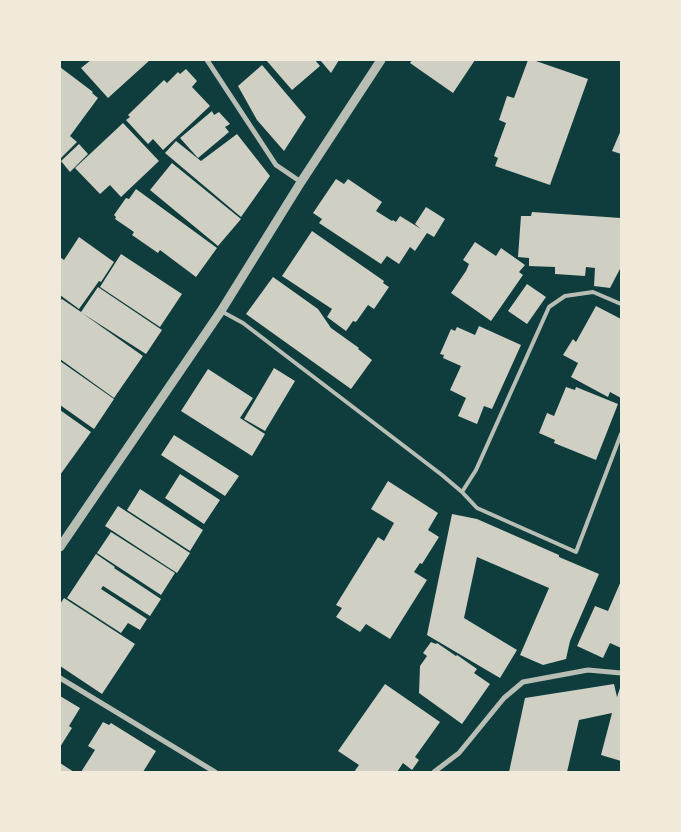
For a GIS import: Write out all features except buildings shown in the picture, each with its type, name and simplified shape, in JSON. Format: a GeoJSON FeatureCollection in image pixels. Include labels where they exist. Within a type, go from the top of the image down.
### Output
{"type":"FeatureCollection","features":[{"type":"Feature","properties":{"kind":"street"},"geometry":{"type":"LineString","coordinates":[[207,60],[276,164],[301,182]]}},
{"type":"Feature","properties":{"kind":"street"},"geometry":{"type":"LineString","coordinates":[[60,547],[221,311],[301,182],[382,60]]}},
{"type":"Feature","properties":{"kind":"street"},"geometry":{"type":"LineString","coordinates":[[434,772],[459,753],[504,698],[523,682],[588,670],[621,673]]}},
{"type":"Feature","properties":{"kind":"street"},"geometry":{"type":"LineString","coordinates":[[60,678],[215,772]]}},
{"type":"Feature","properties":{"kind":"lane"},"geometry":{"type":"LineString","coordinates":[[462,492],[476,470],[549,307],[565,296],[593,292],[621,304]]}},
{"type":"Feature","properties":{"kind":"lane"},"geometry":{"type":"LineString","coordinates":[[221,311],[243,323],[462,492],[476,508],[576,552],[621,434]]}}]}
